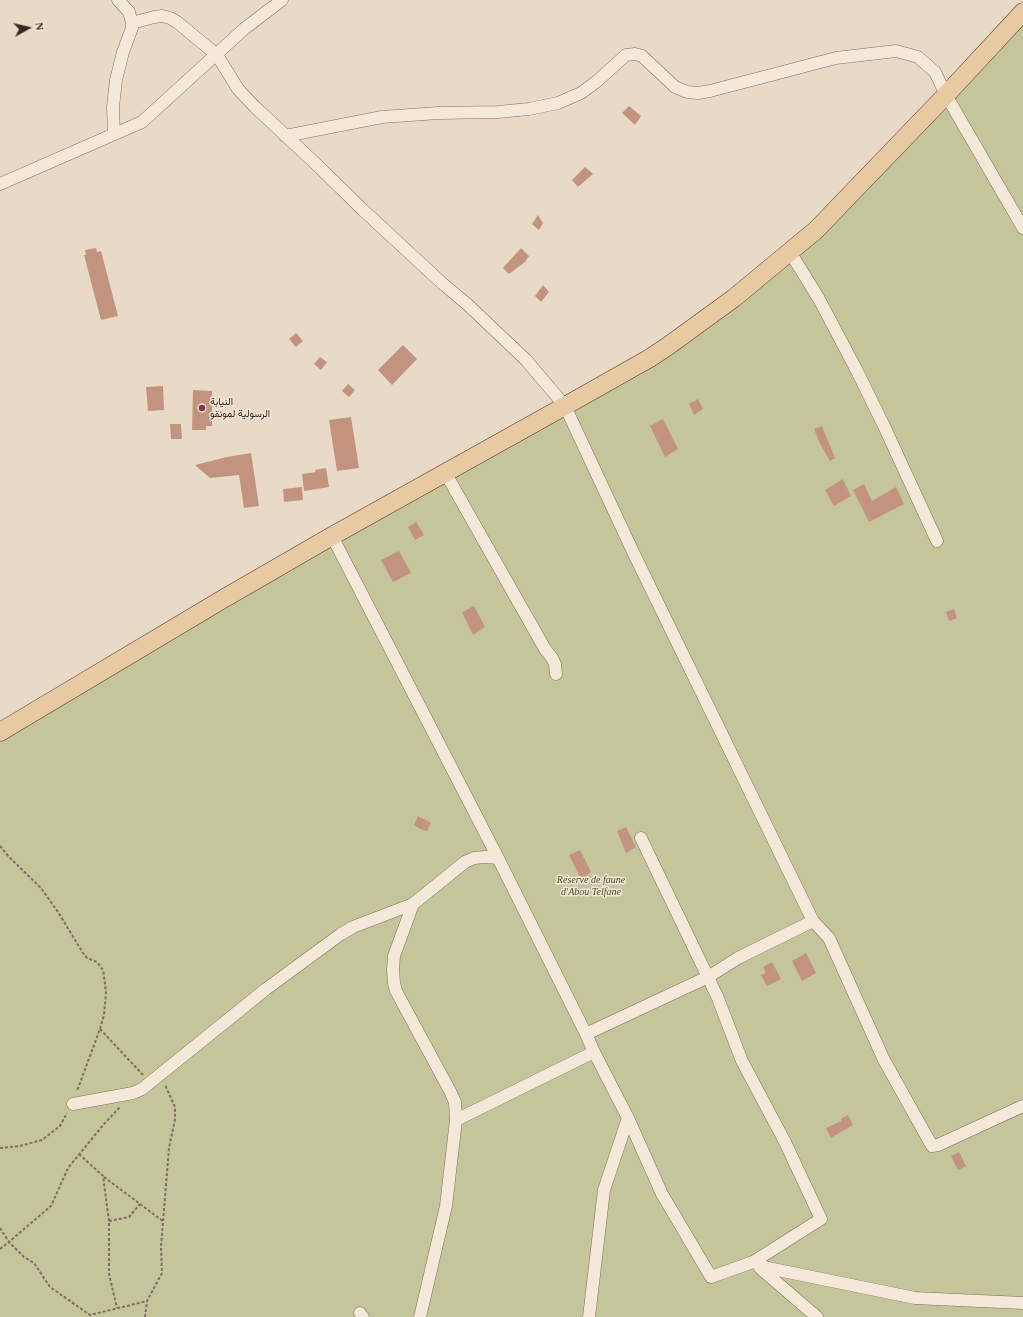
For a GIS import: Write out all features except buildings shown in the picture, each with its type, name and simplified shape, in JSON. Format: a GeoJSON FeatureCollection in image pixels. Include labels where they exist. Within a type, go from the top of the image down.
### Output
{"type":"FeatureCollection","features":[{"type":"Feature","properties":{"kind":"main road"},"geometry":{"type":"LineString","coordinates":[[0,732],[332,536],[446,474],[650,358],[668,346],[734,298],[816,230],[946,95],[1023,12]]}},
{"type":"Feature","properties":{"kind":"street"},"geometry":{"type":"LineString","coordinates":[[0,184],[142,122],[244,29],[282,0]]}},
{"type":"Feature","properties":{"kind":"street"},"geometry":{"type":"LineString","coordinates":[[114,134],[113,107],[116,80],[132,23],[125,3]]}},
{"type":"Feature","properties":{"kind":"street"},"geometry":{"type":"LineString","coordinates":[[132,23],[154,17],[162,16],[170,18],[217,55],[238,89],[363,210],[443,284],[467,304],[526,360],[565,406],[637,561],[813,921],[829,938],[884,1060],[932,1146],[938,1145],[1023,1106]]}},
{"type":"Feature","properties":{"kind":"street"},"geometry":{"type":"LineString","coordinates":[[285,136],[382,117],[438,112],[498,112],[529,109],[558,103],[581,93],[596,82],[626,55],[635,54],[642,56],[675,87],[687,92],[698,93],[836,58],[896,52],[918,57],[935,72],[946,95],[1023,228]]}},
{"type":"Feature","properties":{"kind":"street"},"geometry":{"type":"LineString","coordinates":[[790,252],[819,299],[857,371],[937,541]]}},
{"type":"Feature","properties":{"kind":"street"},"geometry":{"type":"LineString","coordinates":[[446,474],[545,649],[552,658],[556,674]]}},
{"type":"Feature","properties":{"kind":"street"},"geometry":{"type":"LineString","coordinates":[[332,536],[498,858],[628,1118],[662,1194],[711,1277],[753,1262],[821,1219],[785,1142],[742,1061],[708,977],[641,838]]}},
{"type":"Feature","properties":{"kind":"street"},"geometry":{"type":"LineString","coordinates":[[73,1104],[133,1093],[142,1089],[266,990],[342,934],[353,927],[413,904],[465,862],[474,858],[498,858]]}},
{"type":"Feature","properties":{"kind":"street"},"geometry":{"type":"LineString","coordinates":[[413,904],[394,956],[394,983],[396,991],[456,1102],[456,1120],[446,1206],[420,1317]]}},
{"type":"Feature","properties":{"kind":"street"},"geometry":{"type":"LineString","coordinates":[[586,1034],[708,977],[738,958],[813,921]]}},
{"type":"Feature","properties":{"kind":"street"},"geometry":{"type":"LineString","coordinates":[[456,1120],[594,1052]]}},
{"type":"Feature","properties":{"kind":"street"},"geometry":{"type":"LineString","coordinates":[[589,1317],[604,1190],[628,1118]]}},
{"type":"Feature","properties":{"kind":"street"},"geometry":{"type":"LineString","coordinates":[[753,1262],[768,1268],[915,1298],[1023,1303]]}},
{"type":"Feature","properties":{"kind":"street"},"geometry":{"type":"LineString","coordinates":[[753,1262],[817,1317]]}},
{"type":"Feature","properties":{"kind":"path"},"geometry":{"type":"LineString","coordinates":[[0,846],[9,857],[41,888],[58,912],[83,953],[87,958],[97,962],[103,970],[106,993],[104,1015],[100,1029],[73,1104],[60,1126],[42,1140],[20,1146],[0,1148]]}},
{"type":"Feature","properties":{"kind":"path"},"geometry":{"type":"LineString","coordinates":[[100,1029],[155,1079],[175,1107],[169,1148],[161,1247],[162,1273],[146,1301],[146,1317]]}},
{"type":"Feature","properties":{"kind":"path"},"geometry":{"type":"LineString","coordinates":[[0,1249],[50,1206],[68,1168],[104,1124],[133,1093]]}},
{"type":"Feature","properties":{"kind":"path"},"geometry":{"type":"LineString","coordinates":[[79,1154],[104,1176],[164,1222]]}},
{"type":"Feature","properties":{"kind":"path"},"geometry":{"type":"LineString","coordinates":[[104,1176],[109,1221],[108,1274],[117,1308]]}},
{"type":"Feature","properties":{"kind":"path"},"geometry":{"type":"LineString","coordinates":[[109,1221],[129,1217],[140,1204]]}},
{"type":"Feature","properties":{"kind":"path"},"geometry":{"type":"LineString","coordinates":[[0,1228],[9,1242],[24,1257],[34,1264],[50,1287],[89,1316],[146,1301]]}},
{"type":"Feature","properties":{"kind":"green space","name":"Réserve de faune d'Abou Telfane"},"geometry":{"type":"Polygon","coordinates":[[[1023,12],[1023,1317],[0,1317],[0,732],[650,358],[790,252],[1023,12]]]}},
{"type":"Feature","properties":{"kind":"place","name":"النيابة الرسولية لمونقو"},"geometry":{"type":"Point","coordinates":[202,408]}}]}
